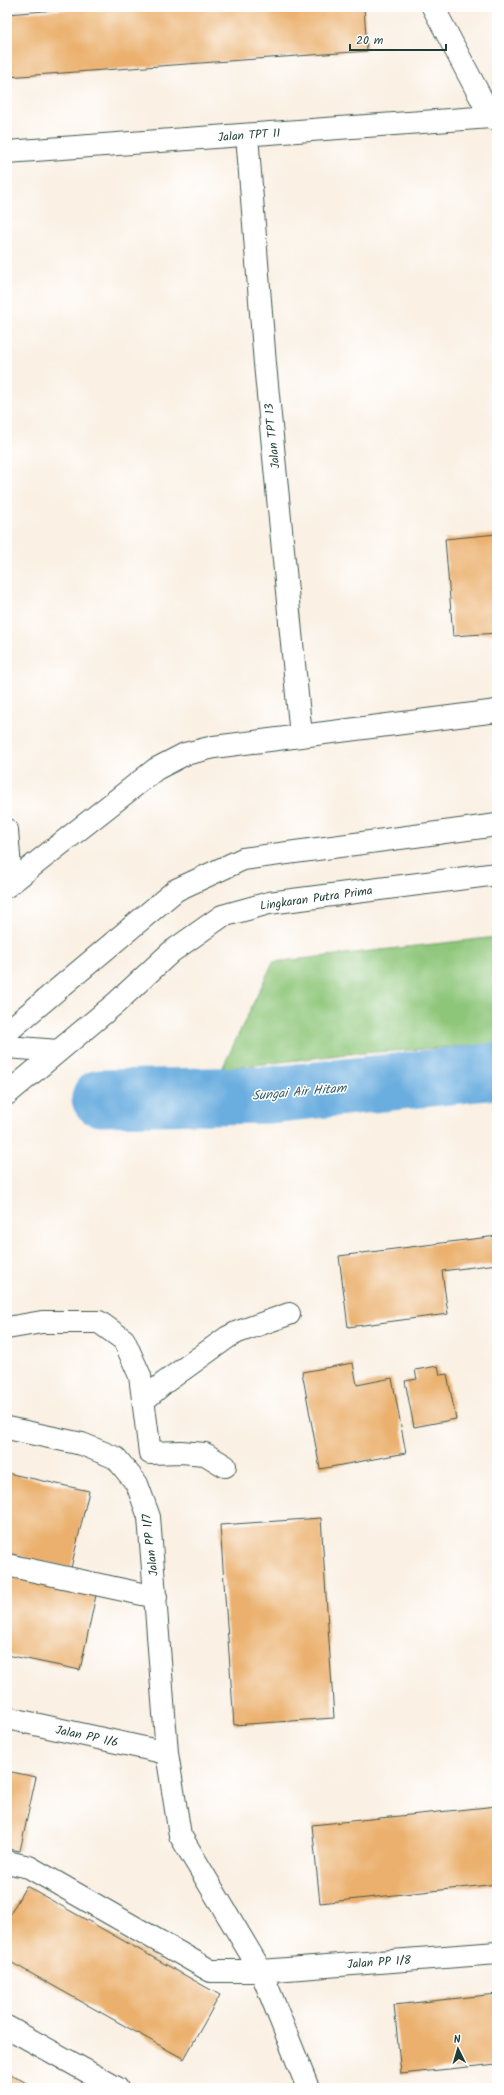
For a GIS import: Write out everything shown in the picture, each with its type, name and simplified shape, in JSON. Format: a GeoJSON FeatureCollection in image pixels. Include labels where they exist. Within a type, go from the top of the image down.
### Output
{"type":"FeatureCollection","features":[{"type":"Feature","properties":{"kind":"street"},"geometry":{"type":"LineString","coordinates":[[433,7],[494,118]]}},
{"type":"Feature","properties":{"kind":"street","name":"Jalan TPT 11"},"geometry":{"type":"LineString","coordinates":[[7,152],[494,118]]}},
{"type":"Feature","properties":{"kind":"street","name":"Jalan TPT 13"},"geometry":{"type":"LineString","coordinates":[[247,135],[265,372],[301,736]]}},
{"type":"Feature","properties":{"kind":"street"},"geometry":{"type":"LineString","coordinates":[[9,884],[156,769],[185,754],[214,747],[497,710]]}},
{"type":"Feature","properties":{"kind":"street"},"geometry":{"type":"LineString","coordinates":[[7,1032],[176,890],[243,859],[497,825]]}},
{"type":"Feature","properties":{"kind":"street"},"geometry":{"type":"LineString","coordinates":[[7,830],[9,884]]}},
{"type":"Feature","properties":{"kind":"street","name":"Lingkaran Putra Prima"},"geometry":{"type":"LineString","coordinates":[[7,1094],[116,1003],[171,952],[222,916],[269,903],[497,874]]}},
{"type":"Feature","properties":{"kind":"street"},"geometry":{"type":"LineString","coordinates":[[7,1048],[58,1051]]}},
{"type":"Feature","properties":{"kind":"street"},"geometry":{"type":"LineString","coordinates":[[144,1400],[164,1383],[228,1337],[289,1314]]}},
{"type":"Feature","properties":{"kind":"street"},"geometry":{"type":"LineString","coordinates":[[7,1328],[42,1322],[99,1322],[124,1340],[140,1376],[150,1453],[181,1452],[205,1454],[225,1466]]}},
{"type":"Feature","properties":{"kind":"street","name":"Jalan PP 1/7"},"geometry":{"type":"LineString","coordinates":[[7,1428],[82,1444],[116,1458],[137,1484],[149,1517],[167,1753],[180,1835],[261,1971],[308,2088]]}},
{"type":"Feature","properties":{"kind":"street"},"geometry":{"type":"LineString","coordinates":[[7,1565],[156,1597]]}},
{"type":"Feature","properties":{"kind":"street","name":"Jalan PP 1/6"},"geometry":{"type":"LineString","coordinates":[[7,1718],[167,1753]]}},
{"type":"Feature","properties":{"kind":"street","name":"Jalan PP 1/8"},"geometry":{"type":"LineString","coordinates":[[7,1862],[29,1867],[211,1971],[261,1971],[497,1953]]}},
{"type":"Feature","properties":{"kind":"street"},"geometry":{"type":"LineString","coordinates":[[7,2027],[117,2088]]}},
{"type":"Feature","properties":{"kind":"green space"},"geometry":{"type":"Polygon","coordinates":[[[497,937],[497,1044],[347,1054],[222,1069],[273,962],[497,937]]]}},
{"type":"Feature","properties":{"kind":"building"},"geometry":{"type":"Polygon","coordinates":[[[95,7],[364,7],[367,51],[7,77],[7,14],[95,7]]]}},
{"type":"Feature","properties":{"kind":"building"},"geometry":{"type":"Polygon","coordinates":[[[497,534],[497,633],[453,636],[445,539],[497,534]]]}},
{"type":"Feature","properties":{"kind":"building"},"geometry":{"type":"Polygon","coordinates":[[[497,1236],[497,1264],[442,1271],[448,1314],[348,1327],[339,1256],[497,1236]]]}},
{"type":"Feature","properties":{"kind":"building"},"geometry":{"type":"Polygon","coordinates":[[[353,1363],[357,1385],[392,1378],[406,1453],[320,1469],[302,1372],[353,1363]]]}},
{"type":"Feature","properties":{"kind":"building"},"geometry":{"type":"Polygon","coordinates":[[[438,1366],[440,1375],[447,1374],[456,1419],[414,1427],[405,1381],[417,1379],[415,1370],[438,1366]]]}},
{"type":"Feature","properties":{"kind":"building"},"geometry":{"type":"Polygon","coordinates":[[[7,1473],[89,1491],[71,1568],[7,1553],[7,1473]]]}},
{"type":"Feature","properties":{"kind":"building"},"geometry":{"type":"Polygon","coordinates":[[[321,1518],[334,1718],[234,1725],[220,1525],[321,1518]]]}},
{"type":"Feature","properties":{"kind":"building"},"geometry":{"type":"Polygon","coordinates":[[[7,1576],[96,1595],[80,1670],[7,1655],[7,1576]]]}},
{"type":"Feature","properties":{"kind":"building"},"geometry":{"type":"Polygon","coordinates":[[[7,1771],[36,1777],[20,1851],[7,1849],[7,1771]]]}},
{"type":"Feature","properties":{"kind":"building"},"geometry":{"type":"Polygon","coordinates":[[[497,1806],[497,1884],[320,1903],[312,1825],[497,1806]]]}},
{"type":"Feature","properties":{"kind":"building"},"geometry":{"type":"Polygon","coordinates":[[[26,1886],[220,1995],[184,2059],[7,1960],[7,1920],[26,1886]]]}},
{"type":"Feature","properties":{"kind":"building"},"geometry":{"type":"Polygon","coordinates":[[[497,1994],[497,2064],[401,2074],[394,2005],[497,1994]]]}},
{"type":"Feature","properties":{"kind":"building"},"geometry":{"type":"Polygon","coordinates":[[[7,2072],[28,2084],[36,2088],[7,2088],[7,2072]]]}},
{"type":"Feature","properties":{"kind":"waterway","name":"Sungai Air Hitam"},"geometry":{"type":"LineString","coordinates":[[100,1098],[270,1095],[497,1071]]}}]}
